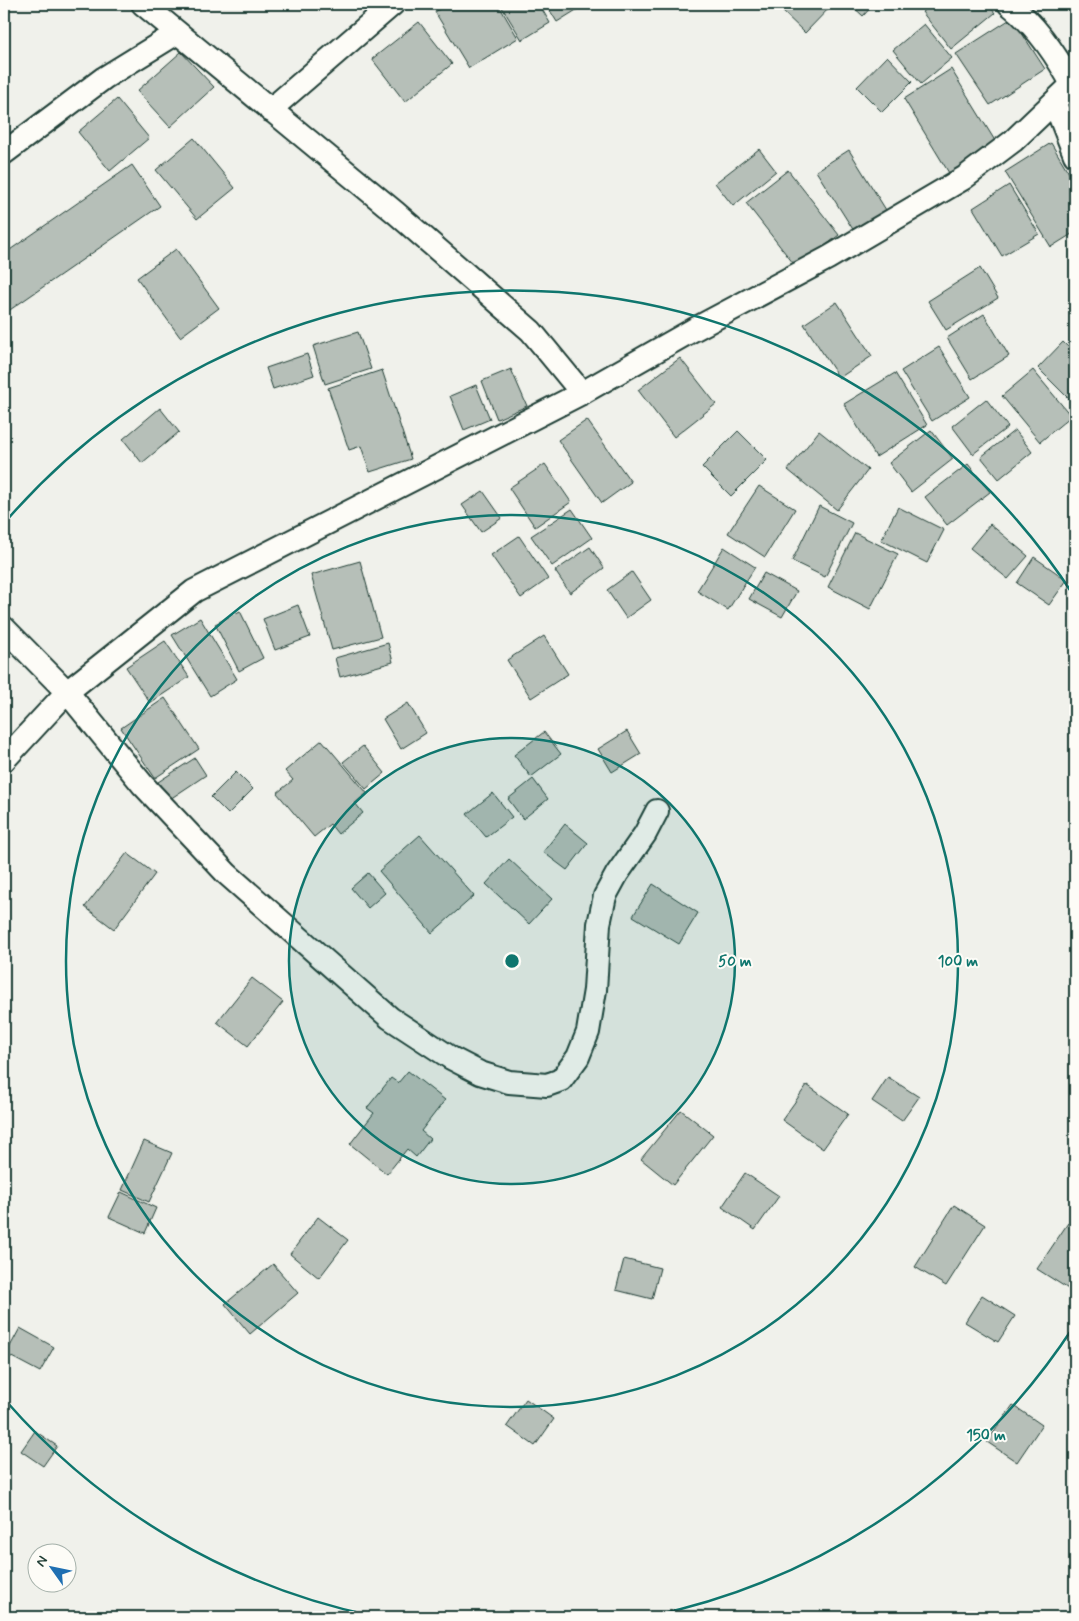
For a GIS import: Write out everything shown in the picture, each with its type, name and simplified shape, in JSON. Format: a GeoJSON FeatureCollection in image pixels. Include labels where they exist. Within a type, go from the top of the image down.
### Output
{"type":"FeatureCollection","features":[{"type":"Feature","properties":{"kind":"street"},"geometry":{"type":"LineString","coordinates":[[143,4],[396,212],[532,331],[582,393]]}},
{"type":"Feature","properties":{"kind":"street"},"geometry":{"type":"LineString","coordinates":[[270,110],[393,4]]}},
{"type":"Feature","properties":{"kind":"street"},"geometry":{"type":"LineString","coordinates":[[4,760],[67,692],[194,591],[582,393],[693,330],[828,258],[964,178],[1013,141],[1055,104],[1074,84],[1026,17],[1009,4]]}},
{"type":"Feature","properties":{"kind":"street"},"geometry":{"type":"LineString","coordinates":[[4,153],[104,78],[177,33]]}},
{"type":"Feature","properties":{"kind":"street"},"geometry":{"type":"LineString","coordinates":[[1055,104],[1075,155]]}},
{"type":"Feature","properties":{"kind":"street"},"geometry":{"type":"LineString","coordinates":[[4,628],[67,692],[143,785],[227,874],[383,1012],[451,1058],[480,1073],[509,1082],[547,1086],[561,1080],[578,1057],[588,1032],[595,990],[599,924],[605,896],[617,874],[645,834],[657,811]]}},
{"type":"Feature","properties":{"kind":"building"},"geometry":{"type":"Polygon","coordinates":[[[448,4],[498,4],[518,38],[469,68],[435,12],[448,4]]]}},
{"type":"Feature","properties":{"kind":"building"},"geometry":{"type":"Polygon","coordinates":[[[500,4],[539,4],[550,23],[522,40],[500,4]]]}},
{"type":"Feature","properties":{"kind":"building"},"geometry":{"type":"Polygon","coordinates":[[[546,4],[586,4],[557,22],[546,4]]]}},
{"type":"Feature","properties":{"kind":"building"},"geometry":{"type":"Polygon","coordinates":[[[786,4],[833,4],[805,33],[780,9],[786,4]]]}},
{"type":"Feature","properties":{"kind":"building"},"geometry":{"type":"Polygon","coordinates":[[[850,4],[874,4],[863,16],[850,4]]]}},
{"type":"Feature","properties":{"kind":"building"},"geometry":{"type":"Polygon","coordinates":[[[932,4],[988,4],[995,13],[951,49],[922,12],[932,4]]]}},
{"type":"Feature","properties":{"kind":"building"},"geometry":{"type":"Polygon","coordinates":[[[1012,18],[1045,69],[990,105],[956,54],[1012,18]]]}},
{"type":"Feature","properties":{"kind":"building"},"geometry":{"type":"Polygon","coordinates":[[[419,22],[452,64],[405,102],[372,59],[419,22]]]}},
{"type":"Feature","properties":{"kind":"building"},"geometry":{"type":"Polygon","coordinates":[[[924,24],[952,58],[921,84],[893,50],[924,24]]]}},
{"type":"Feature","properties":{"kind":"building"},"geometry":{"type":"Polygon","coordinates":[[[181,52],[214,87],[170,127],[137,91],[181,52]]]}},
{"type":"Feature","properties":{"kind":"building"},"geometry":{"type":"Polygon","coordinates":[[[887,56],[912,82],[882,112],[857,87],[887,56]]]}},
{"type":"Feature","properties":{"kind":"building"},"geometry":{"type":"Polygon","coordinates":[[[951,69],[997,144],[949,173],[904,99],[951,69]]]}},
{"type":"Feature","properties":{"kind":"building"},"geometry":{"type":"Polygon","coordinates":[[[117,99],[149,138],[110,171],[78,132],[117,99]]]}},
{"type":"Feature","properties":{"kind":"building"},"geometry":{"type":"Polygon","coordinates":[[[194,138],[235,188],[197,219],[156,170],[194,138]]]}},
{"type":"Feature","properties":{"kind":"building"},"geometry":{"type":"Polygon","coordinates":[[[1051,143],[1075,183],[1075,232],[1051,247],[1005,172],[1051,143]]]}},
{"type":"Feature","properties":{"kind":"building"},"geometry":{"type":"Polygon","coordinates":[[[759,149],[776,171],[733,206],[715,183],[759,149]]]}},
{"type":"Feature","properties":{"kind":"building"},"geometry":{"type":"Polygon","coordinates":[[[849,150],[886,210],[854,231],[816,171],[849,150]]]}},
{"type":"Feature","properties":{"kind":"building"},"geometry":{"type":"Polygon","coordinates":[[[132,165],[160,206],[4,314],[4,254],[132,165]]]}},
{"type":"Feature","properties":{"kind":"building"},"geometry":{"type":"Polygon","coordinates":[[[788,170],[839,235],[797,268],[746,203],[788,170]]]}},
{"type":"Feature","properties":{"kind":"building"},"geometry":{"type":"Polygon","coordinates":[[[1009,185],[1039,234],[1002,256],[973,208],[1009,185]]]}},
{"type":"Feature","properties":{"kind":"building"},"geometry":{"type":"Polygon","coordinates":[[[176,249],[219,308],[180,337],[137,278],[176,249]]]}},
{"type":"Feature","properties":{"kind":"building"},"geometry":{"type":"Polygon","coordinates":[[[980,268],[998,298],[946,330],[928,301],[980,268]]]}},
{"type":"Feature","properties":{"kind":"building"},"geometry":{"type":"Polygon","coordinates":[[[837,302],[872,356],[839,378],[804,324],[837,302]]]}},
{"type":"Feature","properties":{"kind":"building"},"geometry":{"type":"Polygon","coordinates":[[[984,314],[1009,356],[972,379],[947,338],[984,314]]]}},
{"type":"Feature","properties":{"kind":"building"},"geometry":{"type":"Polygon","coordinates":[[[358,332],[371,369],[325,384],[313,346],[358,332]]]}},
{"type":"Feature","properties":{"kind":"building"},"geometry":{"type":"Polygon","coordinates":[[[1063,342],[1075,354],[1075,405],[1038,368],[1063,342]]]}},
{"type":"Feature","properties":{"kind":"building"},"geometry":{"type":"Polygon","coordinates":[[[939,347],[970,397],[932,421],[901,371],[939,347]]]}},
{"type":"Feature","properties":{"kind":"building"},"geometry":{"type":"Polygon","coordinates":[[[307,354],[314,375],[273,389],[266,368],[307,354]]]}},
{"type":"Feature","properties":{"kind":"building"},"geometry":{"type":"Polygon","coordinates":[[[680,358],[716,404],[674,437],[638,390],[680,358]]]}},
{"type":"Feature","properties":{"kind":"building"},"geometry":{"type":"Polygon","coordinates":[[[511,369],[527,406],[497,419],[482,381],[511,369]]]}},
{"type":"Feature","properties":{"kind":"building"},"geometry":{"type":"Polygon","coordinates":[[[382,370],[411,459],[370,472],[361,446],[349,450],[328,388],[382,370]]]}},
{"type":"Feature","properties":{"kind":"building"},"geometry":{"type":"Polygon","coordinates":[[[1033,370],[1071,416],[1040,442],[1002,396],[1033,370]]]}},
{"type":"Feature","properties":{"kind":"building"},"geometry":{"type":"Polygon","coordinates":[[[895,373],[927,425],[876,457],[844,404],[895,373]]]}},
{"type":"Feature","properties":{"kind":"building"},"geometry":{"type":"Polygon","coordinates":[[[476,385],[490,419],[464,430],[450,396],[476,385]]]}},
{"type":"Feature","properties":{"kind":"building"},"geometry":{"type":"Polygon","coordinates":[[[986,399],[1008,427],[973,454],[952,426],[986,399]]]}},
{"type":"Feature","properties":{"kind":"building"},"geometry":{"type":"Polygon","coordinates":[[[160,408],[179,432],[142,463],[123,439],[160,408]]]}},
{"type":"Feature","properties":{"kind":"building"},"geometry":{"type":"Polygon","coordinates":[[[587,420],[631,482],[602,503],[558,440],[587,420]]]}},
{"type":"Feature","properties":{"kind":"building"},"geometry":{"type":"Polygon","coordinates":[[[931,430],[953,459],[911,492],[889,463],[931,430]]]}},
{"type":"Feature","properties":{"kind":"building"},"geometry":{"type":"Polygon","coordinates":[[[1015,430],[1032,452],[999,479],[981,457],[1015,430]]]}},
{"type":"Feature","properties":{"kind":"building"},"geometry":{"type":"Polygon","coordinates":[[[738,431],[767,460],[731,496],[702,467],[738,431]]]}},
{"type":"Feature","properties":{"kind":"building"},"geometry":{"type":"Polygon","coordinates":[[[819,431],[868,470],[837,510],[788,470],[819,431]]]}},
{"type":"Feature","properties":{"kind":"building"},"geometry":{"type":"Polygon","coordinates":[[[545,464],[571,502],[535,527],[509,488],[545,464]]]}},
{"type":"Feature","properties":{"kind":"building"},"geometry":{"type":"Polygon","coordinates":[[[968,464],[990,492],[947,525],[925,497],[968,464]]]}},
{"type":"Feature","properties":{"kind":"building"},"geometry":{"type":"Polygon","coordinates":[[[759,486],[795,509],[765,557],[728,533],[759,486]]]}},
{"type":"Feature","properties":{"kind":"building"},"geometry":{"type":"Polygon","coordinates":[[[483,491],[502,518],[481,532],[462,505],[483,491]]]}},
{"type":"Feature","properties":{"kind":"building"},"geometry":{"type":"Polygon","coordinates":[[[819,506],[852,523],[825,577],[792,561],[819,506]]]}},
{"type":"Feature","properties":{"kind":"building"},"geometry":{"type":"Polygon","coordinates":[[[898,507],[944,530],[927,563],[881,540],[898,507]]]}},
{"type":"Feature","properties":{"kind":"building"},"geometry":{"type":"Polygon","coordinates":[[[572,509],[592,538],[552,566],[531,536],[572,509]]]}},
{"type":"Feature","properties":{"kind":"building"},"geometry":{"type":"Polygon","coordinates":[[[1075,518],[1075,529],[1070,522],[1075,518]]]}},
{"type":"Feature","properties":{"kind":"building"},"geometry":{"type":"Polygon","coordinates":[[[990,524],[1028,556],[1008,579],[970,548],[990,524]]]}},
{"type":"Feature","properties":{"kind":"building"},"geometry":{"type":"Polygon","coordinates":[[[855,533],[898,554],[870,609],[828,587],[855,533]]]}},
{"type":"Feature","properties":{"kind":"building"},"geometry":{"type":"Polygon","coordinates":[[[519,536],[548,579],[521,598],[491,555],[519,536]]]}},
{"type":"Feature","properties":{"kind":"building"},"geometry":{"type":"Polygon","coordinates":[[[590,547],[604,568],[570,593],[555,571],[590,547]]]}},
{"type":"Feature","properties":{"kind":"building"},"geometry":{"type":"Polygon","coordinates":[[[724,547],[755,567],[728,610],[697,591],[724,547]]]}},
{"type":"Feature","properties":{"kind":"building"},"geometry":{"type":"Polygon","coordinates":[[[1034,557],[1067,580],[1049,605],[1017,583],[1034,557]]]}},
{"type":"Feature","properties":{"kind":"building"},"geometry":{"type":"Polygon","coordinates":[[[360,561],[381,637],[332,650],[311,575],[360,561]]]}},
{"type":"Feature","properties":{"kind":"building"},"geometry":{"type":"Polygon","coordinates":[[[632,572],[651,600],[626,618],[607,590],[632,572]]]}},
{"type":"Feature","properties":{"kind":"building"},"geometry":{"type":"Polygon","coordinates":[[[764,573],[797,591],[782,617],[749,599],[764,573]]]}},
{"type":"Feature","properties":{"kind":"building"},"geometry":{"type":"Polygon","coordinates":[[[298,605],[310,637],[275,650],[263,619],[298,605]]]}},
{"type":"Feature","properties":{"kind":"building"},"geometry":{"type":"Polygon","coordinates":[[[240,611],[263,658],[239,671],[215,624],[240,611]]]}},
{"type":"Feature","properties":{"kind":"building"},"geometry":{"type":"Polygon","coordinates":[[[200,618],[237,679],[210,696],[172,635],[200,618]]]}},
{"type":"Feature","properties":{"kind":"building"},"geometry":{"type":"Polygon","coordinates":[[[544,636],[568,674],[531,698],[507,660],[544,636]]]}},
{"type":"Feature","properties":{"kind":"building"},"geometry":{"type":"Polygon","coordinates":[[[165,641],[189,677],[150,703],[126,667],[165,641]]]}},
{"type":"Feature","properties":{"kind":"building"},"geometry":{"type":"Polygon","coordinates":[[[388,643],[393,662],[340,677],[335,658],[388,643]]]}},
{"type":"Feature","properties":{"kind":"building"},"geometry":{"type":"Polygon","coordinates":[[[165,698],[199,749],[155,778],[121,728],[165,698]]]}},
{"type":"Feature","properties":{"kind":"building"},"geometry":{"type":"Polygon","coordinates":[[[408,703],[426,733],[401,749],[383,719],[408,703]]]}},
{"type":"Feature","properties":{"kind":"building"},"geometry":{"type":"Polygon","coordinates":[[[627,731],[641,754],[612,772],[598,749],[627,731]]]}},
{"type":"Feature","properties":{"kind":"building"},"geometry":{"type":"Polygon","coordinates":[[[544,732],[561,754],[531,777],[514,755],[544,732]]]}},
{"type":"Feature","properties":{"kind":"building"},"geometry":{"type":"Polygon","coordinates":[[[322,740],[367,793],[355,803],[363,813],[338,834],[330,824],[314,837],[277,793],[293,780],[285,771],[322,740]]]}},
{"type":"Feature","properties":{"kind":"building"},"geometry":{"type":"Polygon","coordinates":[[[363,746],[385,773],[366,789],[343,762],[363,746]]]}},
{"type":"Feature","properties":{"kind":"building"},"geometry":{"type":"Polygon","coordinates":[[[195,758],[206,775],[170,799],[158,782],[195,758]]]}},
{"type":"Feature","properties":{"kind":"building"},"geometry":{"type":"Polygon","coordinates":[[[236,772],[253,789],[228,814],[211,797],[236,772]]]}},
{"type":"Feature","properties":{"kind":"building"},"geometry":{"type":"Polygon","coordinates":[[[533,779],[548,799],[523,819],[508,799],[533,779]]]}},
{"type":"Feature","properties":{"kind":"building"},"geometry":{"type":"Polygon","coordinates":[[[493,793],[512,817],[486,837],[467,814],[493,793]]]}},
{"type":"Feature","properties":{"kind":"building"},"geometry":{"type":"Polygon","coordinates":[[[565,824],[588,843],[567,870],[543,852],[565,824]]]}},
{"type":"Feature","properties":{"kind":"building"},"geometry":{"type":"Polygon","coordinates":[[[420,835],[474,896],[432,933],[379,871],[420,835]]]}},
{"type":"Feature","properties":{"kind":"building"},"geometry":{"type":"Polygon","coordinates":[[[127,853],[155,874],[114,929],[85,907],[127,853]]]}},
{"type":"Feature","properties":{"kind":"building"},"geometry":{"type":"Polygon","coordinates":[[[509,859],[552,899],[529,924],[486,884],[509,859]]]}},
{"type":"Feature","properties":{"kind":"building"},"geometry":{"type":"Polygon","coordinates":[[[368,873],[385,893],[368,908],[351,888],[368,873]]]}},
{"type":"Feature","properties":{"kind":"building"},"geometry":{"type":"Polygon","coordinates":[[[653,884],[698,913],[679,944],[633,916],[653,884]]]}},
{"type":"Feature","properties":{"kind":"building"},"geometry":{"type":"Polygon","coordinates":[[[252,978],[283,1002],[248,1046],[217,1022],[252,978]]]}},
{"type":"Feature","properties":{"kind":"building"},"geometry":{"type":"Polygon","coordinates":[[[408,1071],[445,1100],[421,1131],[430,1139],[416,1157],[407,1149],[387,1174],[350,1144],[374,1113],[367,1108],[391,1078],[398,1083],[408,1071]]]}},
{"type":"Feature","properties":{"kind":"building"},"geometry":{"type":"Polygon","coordinates":[[[888,1077],[919,1097],[902,1121],[872,1101],[888,1077]]]}},
{"type":"Feature","properties":{"kind":"building"},"geometry":{"type":"Polygon","coordinates":[[[807,1085],[848,1114],[823,1149],[782,1120],[807,1085]]]}},
{"type":"Feature","properties":{"kind":"building"},"geometry":{"type":"Polygon","coordinates":[[[681,1110],[713,1135],[673,1185],[641,1159],[681,1110]]]}},
{"type":"Feature","properties":{"kind":"building"},"geometry":{"type":"Polygon","coordinates":[[[144,1141],[172,1153],[149,1202],[122,1190],[144,1141]]]}},
{"type":"Feature","properties":{"kind":"building"},"geometry":{"type":"Polygon","coordinates":[[[745,1173],[779,1196],[755,1230],[722,1207],[745,1173]]]}},
{"type":"Feature","properties":{"kind":"building"},"geometry":{"type":"Polygon","coordinates":[[[121,1192],[156,1208],[145,1233],[109,1217],[121,1192]]]}},
{"type":"Feature","properties":{"kind":"building"},"geometry":{"type":"Polygon","coordinates":[[[954,1205],[985,1225],[946,1286],[915,1267],[954,1205]]]}},
{"type":"Feature","properties":{"kind":"building"},"geometry":{"type":"Polygon","coordinates":[[[318,1217],[348,1240],[319,1278],[290,1254],[318,1217]]]}},
{"type":"Feature","properties":{"kind":"building"},"geometry":{"type":"Polygon","coordinates":[[[1068,1223],[1075,1228],[1075,1282],[1070,1290],[1037,1269],[1068,1223]]]}},
{"type":"Feature","properties":{"kind":"building"},"geometry":{"type":"Polygon","coordinates":[[[624,1259],[660,1268],[652,1299],[616,1290],[624,1259]]]}},
{"type":"Feature","properties":{"kind":"building"},"geometry":{"type":"Polygon","coordinates":[[[273,1264],[298,1293],[250,1334],[225,1304],[273,1264]]]}},
{"type":"Feature","properties":{"kind":"building"},"geometry":{"type":"Polygon","coordinates":[[[982,1295],[1015,1316],[998,1342],[965,1322],[982,1295]]]}},
{"type":"Feature","properties":{"kind":"building"},"geometry":{"type":"Polygon","coordinates":[[[20,1328],[54,1347],[40,1372],[6,1354],[20,1328]]]}},
{"type":"Feature","properties":{"kind":"building"},"geometry":{"type":"Polygon","coordinates":[[[526,1399],[554,1419],[535,1446],[507,1426],[526,1399]]]}},
{"type":"Feature","properties":{"kind":"building"},"geometry":{"type":"Polygon","coordinates":[[[1013,1405],[1042,1425],[1017,1462],[987,1442],[1013,1405]]]}},
{"type":"Feature","properties":{"kind":"building"},"geometry":{"type":"Polygon","coordinates":[[[35,1431],[57,1446],[43,1466],[21,1451],[35,1431]]]}}]}
